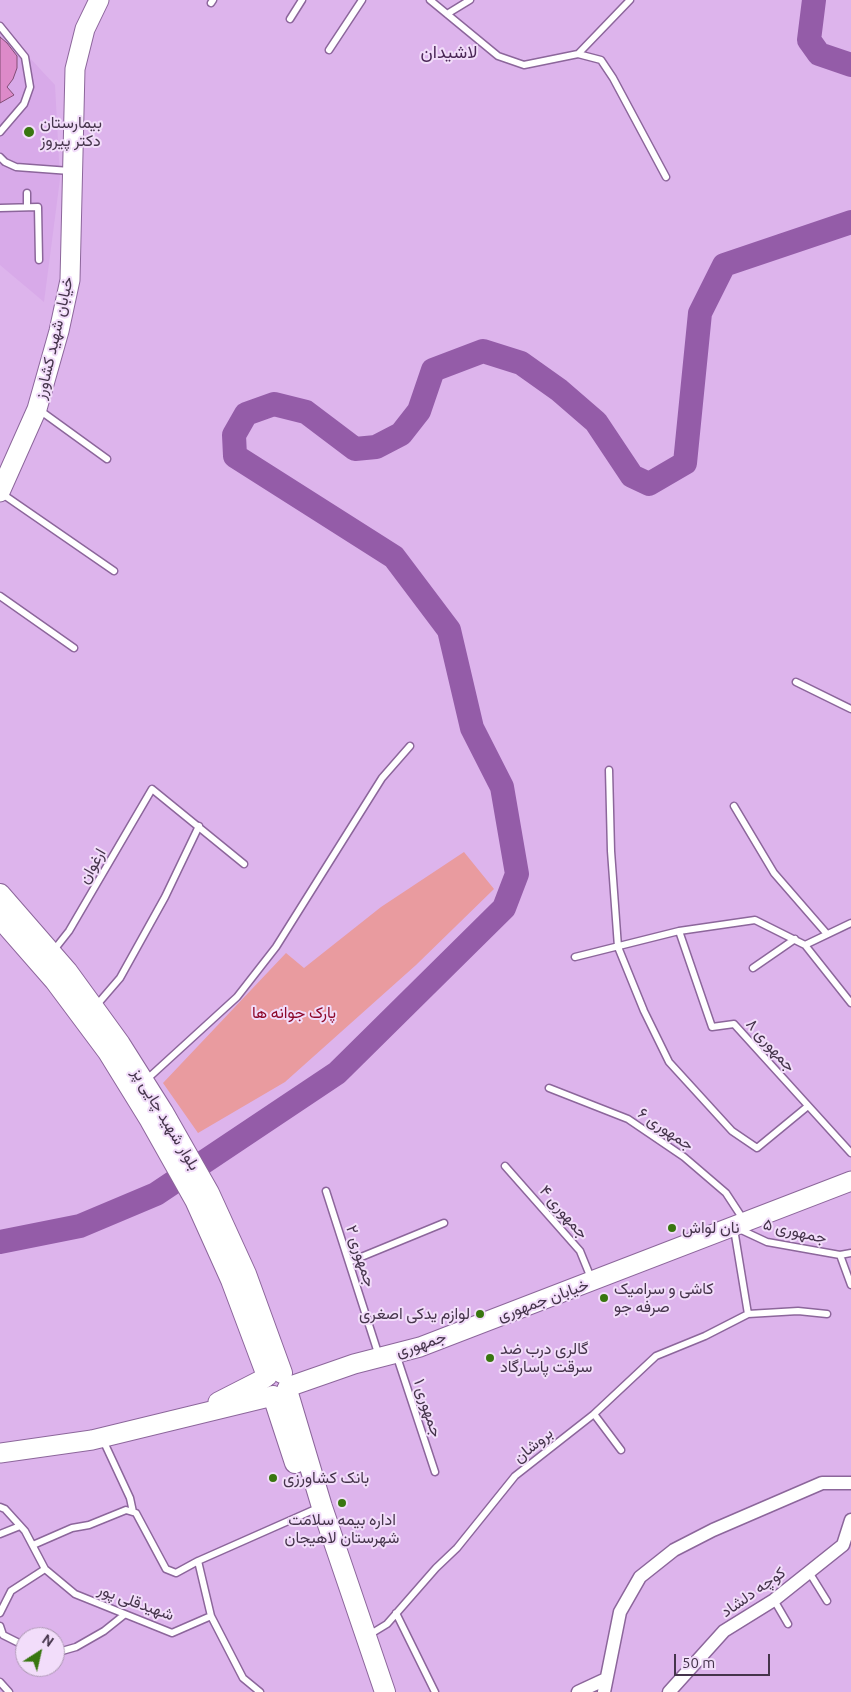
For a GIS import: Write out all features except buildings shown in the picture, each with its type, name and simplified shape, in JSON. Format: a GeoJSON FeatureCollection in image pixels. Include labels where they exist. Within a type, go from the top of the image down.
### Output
{"type":"FeatureCollection","features":[{"type":"Feature","properties":{"kind":"main road","name":"خیابان شهید کشاورز"},"geometry":{"type":"LineString","coordinates":[[0,492],[37,409],[59,331],[70,280],[75,69],[85,29],[99,0]]}},
{"type":"Feature","properties":{"kind":"main road","name":"بلوار شهید چایی پز"},"geometry":{"type":"LineString","coordinates":[[0,894],[52,953],[120,1044],[144,1082],[172,1143],[202,1197],[232,1280],[278,1382],[316,1509],[360,1639]]}},
{"type":"Feature","properties":{"kind":"main road","name":"بلوار شهید چایی پز"},"geometry":{"type":"LineString","coordinates":[[0,918],[55,981],[172,1143]]}},
{"type":"Feature","properties":{"kind":"main road","name":"خیابان جمهوری"},"geometry":{"type":"LineString","coordinates":[[487,1321],[593,1282],[851,1180]]}},
{"type":"Feature","properties":{"kind":"main road","name":"جمهوری"},"geometry":{"type":"LineString","coordinates":[[0,1453],[102,1438],[190,1416],[278,1382],[420,1346],[487,1321]]}},
{"type":"Feature","properties":{"kind":"main road"},"geometry":{"type":"LineString","coordinates":[[360,1639],[371,1692]]}},
{"type":"Feature","properties":{"kind":"main road"},"geometry":{"type":"LineString","coordinates":[[360,1639],[385,1692]]}},
{"type":"Feature","properties":{"kind":"street"},"geometry":{"type":"LineString","coordinates":[[578,1692],[605,1686],[620,1612],[640,1577],[674,1550],[713,1530],[822,1482],[851,1483]]}},
{"type":"Feature","properties":{"kind":"street","name":"کوچه دلشاد"},"geometry":{"type":"LineString","coordinates":[[669,1692],[724,1631],[774,1600],[843,1545],[851,1520]]}},
{"type":"Feature","properties":{"kind":"lane"},"geometry":{"type":"LineString","coordinates":[[290,19],[302,0]]}},
{"type":"Feature","properties":{"kind":"lane"},"geometry":{"type":"LineString","coordinates":[[329,50],[362,0]]}},
{"type":"Feature","properties":{"kind":"lane"},"geometry":{"type":"LineString","coordinates":[[430,0],[498,56],[524,65],[578,54],[601,60],[666,177]]}},
{"type":"Feature","properties":{"kind":"lane"},"geometry":{"type":"LineString","coordinates":[[447,14],[470,0]]}},
{"type":"Feature","properties":{"kind":"lane"},"geometry":{"type":"LineString","coordinates":[[578,54],[630,0]]}},
{"type":"Feature","properties":{"kind":"lane"},"geometry":{"type":"LineString","coordinates":[[0,26],[25,57],[30,75],[30,87],[24,104],[0,132]]}},
{"type":"Feature","properties":{"kind":"lane"},"geometry":{"type":"LineString","coordinates":[[0,157],[5,162],[16,167],[73,172]]}},
{"type":"Feature","properties":{"kind":"lane"},"geometry":{"type":"LineString","coordinates":[[27,193],[27,207]]}},
{"type":"Feature","properties":{"kind":"lane"},"geometry":{"type":"LineString","coordinates":[[0,208],[38,207],[39,260]]}},
{"type":"Feature","properties":{"kind":"lane"},"geometry":{"type":"LineString","coordinates":[[37,409],[107,459]]}},
{"type":"Feature","properties":{"kind":"lane"},"geometry":{"type":"LineString","coordinates":[[0,492],[114,571]]}},
{"type":"Feature","properties":{"kind":"lane"},"geometry":{"type":"LineString","coordinates":[[0,596],[74,648]]}},
{"type":"Feature","properties":{"kind":"lane"},"geometry":{"type":"LineString","coordinates":[[796,682],[851,709]]}},
{"type":"Feature","properties":{"kind":"lane"},"geometry":{"type":"LineString","coordinates":[[144,1082],[237,997],[276,947],[382,778],[410,746]]}},
{"type":"Feature","properties":{"kind":"lane"},"geometry":{"type":"LineString","coordinates":[[609,770],[611,851],[618,947],[644,1011],[669,1062],[732,1130],[757,1148],[808,1106]]}},
{"type":"Feature","properties":{"kind":"lane","name":"ارغوان"},"geometry":{"type":"LineString","coordinates":[[52,953],[69,931],[152,789],[198,826]]}},
{"type":"Feature","properties":{"kind":"lane"},"geometry":{"type":"LineString","coordinates":[[734,806],[774,873],[827,934]]}},
{"type":"Feature","properties":{"kind":"lane"},"geometry":{"type":"LineString","coordinates":[[94,1008],[120,978],[165,897],[198,826],[244,864]]}},
{"type":"Feature","properties":{"kind":"lane"},"geometry":{"type":"LineString","coordinates":[[575,958],[679,932],[756,920],[805,945],[851,1002]]}},
{"type":"Feature","properties":{"kind":"lane"},"geometry":{"type":"LineString","coordinates":[[805,945],[851,923]]}},
{"type":"Feature","properties":{"kind":"lane","name":"جمهوری ۸"},"geometry":{"type":"LineString","coordinates":[[679,932],[712,1027],[734,1024],[851,1153]]}},
{"type":"Feature","properties":{"kind":"lane"},"geometry":{"type":"LineString","coordinates":[[753,968],[795,939]]}},
{"type":"Feature","properties":{"kind":"lane","name":"جمهوری ۶"},"geometry":{"type":"LineString","coordinates":[[549,1088],[628,1119],[684,1157],[726,1193],[740,1225]]}},
{"type":"Feature","properties":{"kind":"lane","name":"جمهوری ۴"},"geometry":{"type":"LineString","coordinates":[[505,1166],[580,1251],[593,1282]]}},
{"type":"Feature","properties":{"kind":"lane","name":"جمهوری ۲"},"geometry":{"type":"LineString","coordinates":[[326,1191],[349,1262],[388,1355]]}},
{"type":"Feature","properties":{"kind":"lane"},"geometry":{"type":"LineString","coordinates":[[349,1262],[444,1223]]}},
{"type":"Feature","properties":{"kind":"lane"},"geometry":{"type":"LineString","coordinates":[[740,1225],[748,1314],[798,1311],[827,1314]]}},
{"type":"Feature","properties":{"kind":"lane","name":"جمهوری ۵"},"geometry":{"type":"LineString","coordinates":[[740,1225],[767,1242],[840,1255],[851,1253]]}},
{"type":"Feature","properties":{"kind":"lane"},"geometry":{"type":"LineString","coordinates":[[840,1255],[851,1285]]}},
{"type":"Feature","properties":{"kind":"lane","name":"بروشان"},"geometry":{"type":"LineString","coordinates":[[360,1639],[387,1624],[436,1568],[457,1548],[515,1476],[594,1414],[656,1356],[705,1336],[748,1314]]}},
{"type":"Feature","properties":{"kind":"lane","name":"جمهوری ۱"},"geometry":{"type":"LineString","coordinates":[[388,1355],[435,1472]]}},
{"type":"Feature","properties":{"kind":"lane"},"geometry":{"type":"LineString","coordinates":[[594,1414],[621,1450]]}},
{"type":"Feature","properties":{"kind":"lane"},"geometry":{"type":"LineString","coordinates":[[102,1438],[130,1498],[133,1512]]}},
{"type":"Feature","properties":{"kind":"lane","name":"شهیدقلی پور"},"geometry":{"type":"LineString","coordinates":[[0,1507],[20,1526],[33,1545],[45,1569],[75,1594],[172,1633],[211,1616]]}},
{"type":"Feature","properties":{"kind":"lane"},"geometry":{"type":"LineString","coordinates":[[33,1545],[72,1528],[89,1525],[126,1510],[136,1513],[166,1569],[176,1573],[198,1561],[316,1509]]}},
{"type":"Feature","properties":{"kind":"lane"},"geometry":{"type":"LineString","coordinates":[[0,1534],[20,1526]]}},
{"type":"Feature","properties":{"kind":"lane"},"geometry":{"type":"LineString","coordinates":[[198,1561],[211,1616],[243,1678],[260,1692]]}},
{"type":"Feature","properties":{"kind":"lane"},"geometry":{"type":"LineString","coordinates":[[0,1613],[11,1591],[45,1569]]}},
{"type":"Feature","properties":{"kind":"lane"},"geometry":{"type":"LineString","coordinates":[[809,1572],[827,1601]]}},
{"type":"Feature","properties":{"kind":"lane"},"geometry":{"type":"LineString","coordinates":[[774,1600],[788,1624]]}},
{"type":"Feature","properties":{"kind":"lane"},"geometry":{"type":"LineString","coordinates":[[396,1614],[435,1692]]}},
{"type":"Feature","properties":{"kind":"lane"},"geometry":{"type":"LineString","coordinates":[[65,1650],[76,1647],[104,1631],[124,1615]]}},
{"type":"Feature","properties":{"kind":"lane"},"geometry":{"type":"LineString","coordinates":[[1,1629],[3,1635],[15,1641]]}},
{"type":"Feature","properties":{"kind":"lane"},"geometry":{"type":"LineString","coordinates":[[0,1682],[9,1692]]}},
{"type":"Feature","properties":{"kind":"shaded area","name":"بیمارستان دکتر پیروز"},"geometry":{"type":"Polygon","coordinates":[[[0,26],[55,85],[60,179],[44,302],[0,265],[0,26]]]}},
{"type":"Feature","properties":{"kind":"green space","name":"پارک جوانه ها"},"geometry":{"type":"Polygon","coordinates":[[[464,852],[494,889],[416,965],[285,1082],[198,1133],[163,1083],[286,953],[304,968],[381,907],[464,852]]]}},
{"type":"Feature","properties":{"kind":"waterway"},"geometry":{"type":"LineString","coordinates":[[814,0],[809,40],[819,54],[851,65]]}},
{"type":"Feature","properties":{"kind":"waterway"},"geometry":{"type":"LineString","coordinates":[[0,1242],[80,1226],[156,1194],[337,1073],[504,908],[517,874],[502,787],[472,728],[449,630],[394,557],[235,456],[234,435],[246,414],[274,404],[306,412],[355,449],[376,447],[401,434],[419,411],[433,370],[483,351],[521,363],[559,390],[596,422],[632,476],[649,484],[685,463],[700,313],[724,265],[851,222]]}},
{"type":"Feature","properties":{"kind":"place","name":"بیمارستان دکتر پیروز"},"geometry":{"type":"Point","coordinates":[29,132]}},
{"type":"Feature","properties":{"kind":"place","name":"نان لواش"},"geometry":{"type":"Point","coordinates":[672,1228]}},
{"type":"Feature","properties":{"kind":"place","name":"کاشی و سرامیک صرفه جو"},"geometry":{"type":"Point","coordinates":[604,1298]}},
{"type":"Feature","properties":{"kind":"place","name":"لوازم یدکی اصغری"},"geometry":{"type":"Point","coordinates":[480,1314]}},
{"type":"Feature","properties":{"kind":"place","name":"گالری درب ضد سرقت پاسارگاد"},"geometry":{"type":"Point","coordinates":[490,1358]}},
{"type":"Feature","properties":{"kind":"place","name":"بانک کشاورزی"},"geometry":{"type":"Point","coordinates":[273,1478]}},
{"type":"Feature","properties":{"kind":"place","name":"اداره بیمه سلامت شهرستان لاهیجان"},"geometry":{"type":"Point","coordinates":[342,1503]}},
{"type":"Feature","properties":{"kind":"district","name":"لاشیدان"},"geometry":{"type":"Point","coordinates":[449,52]}}]}
